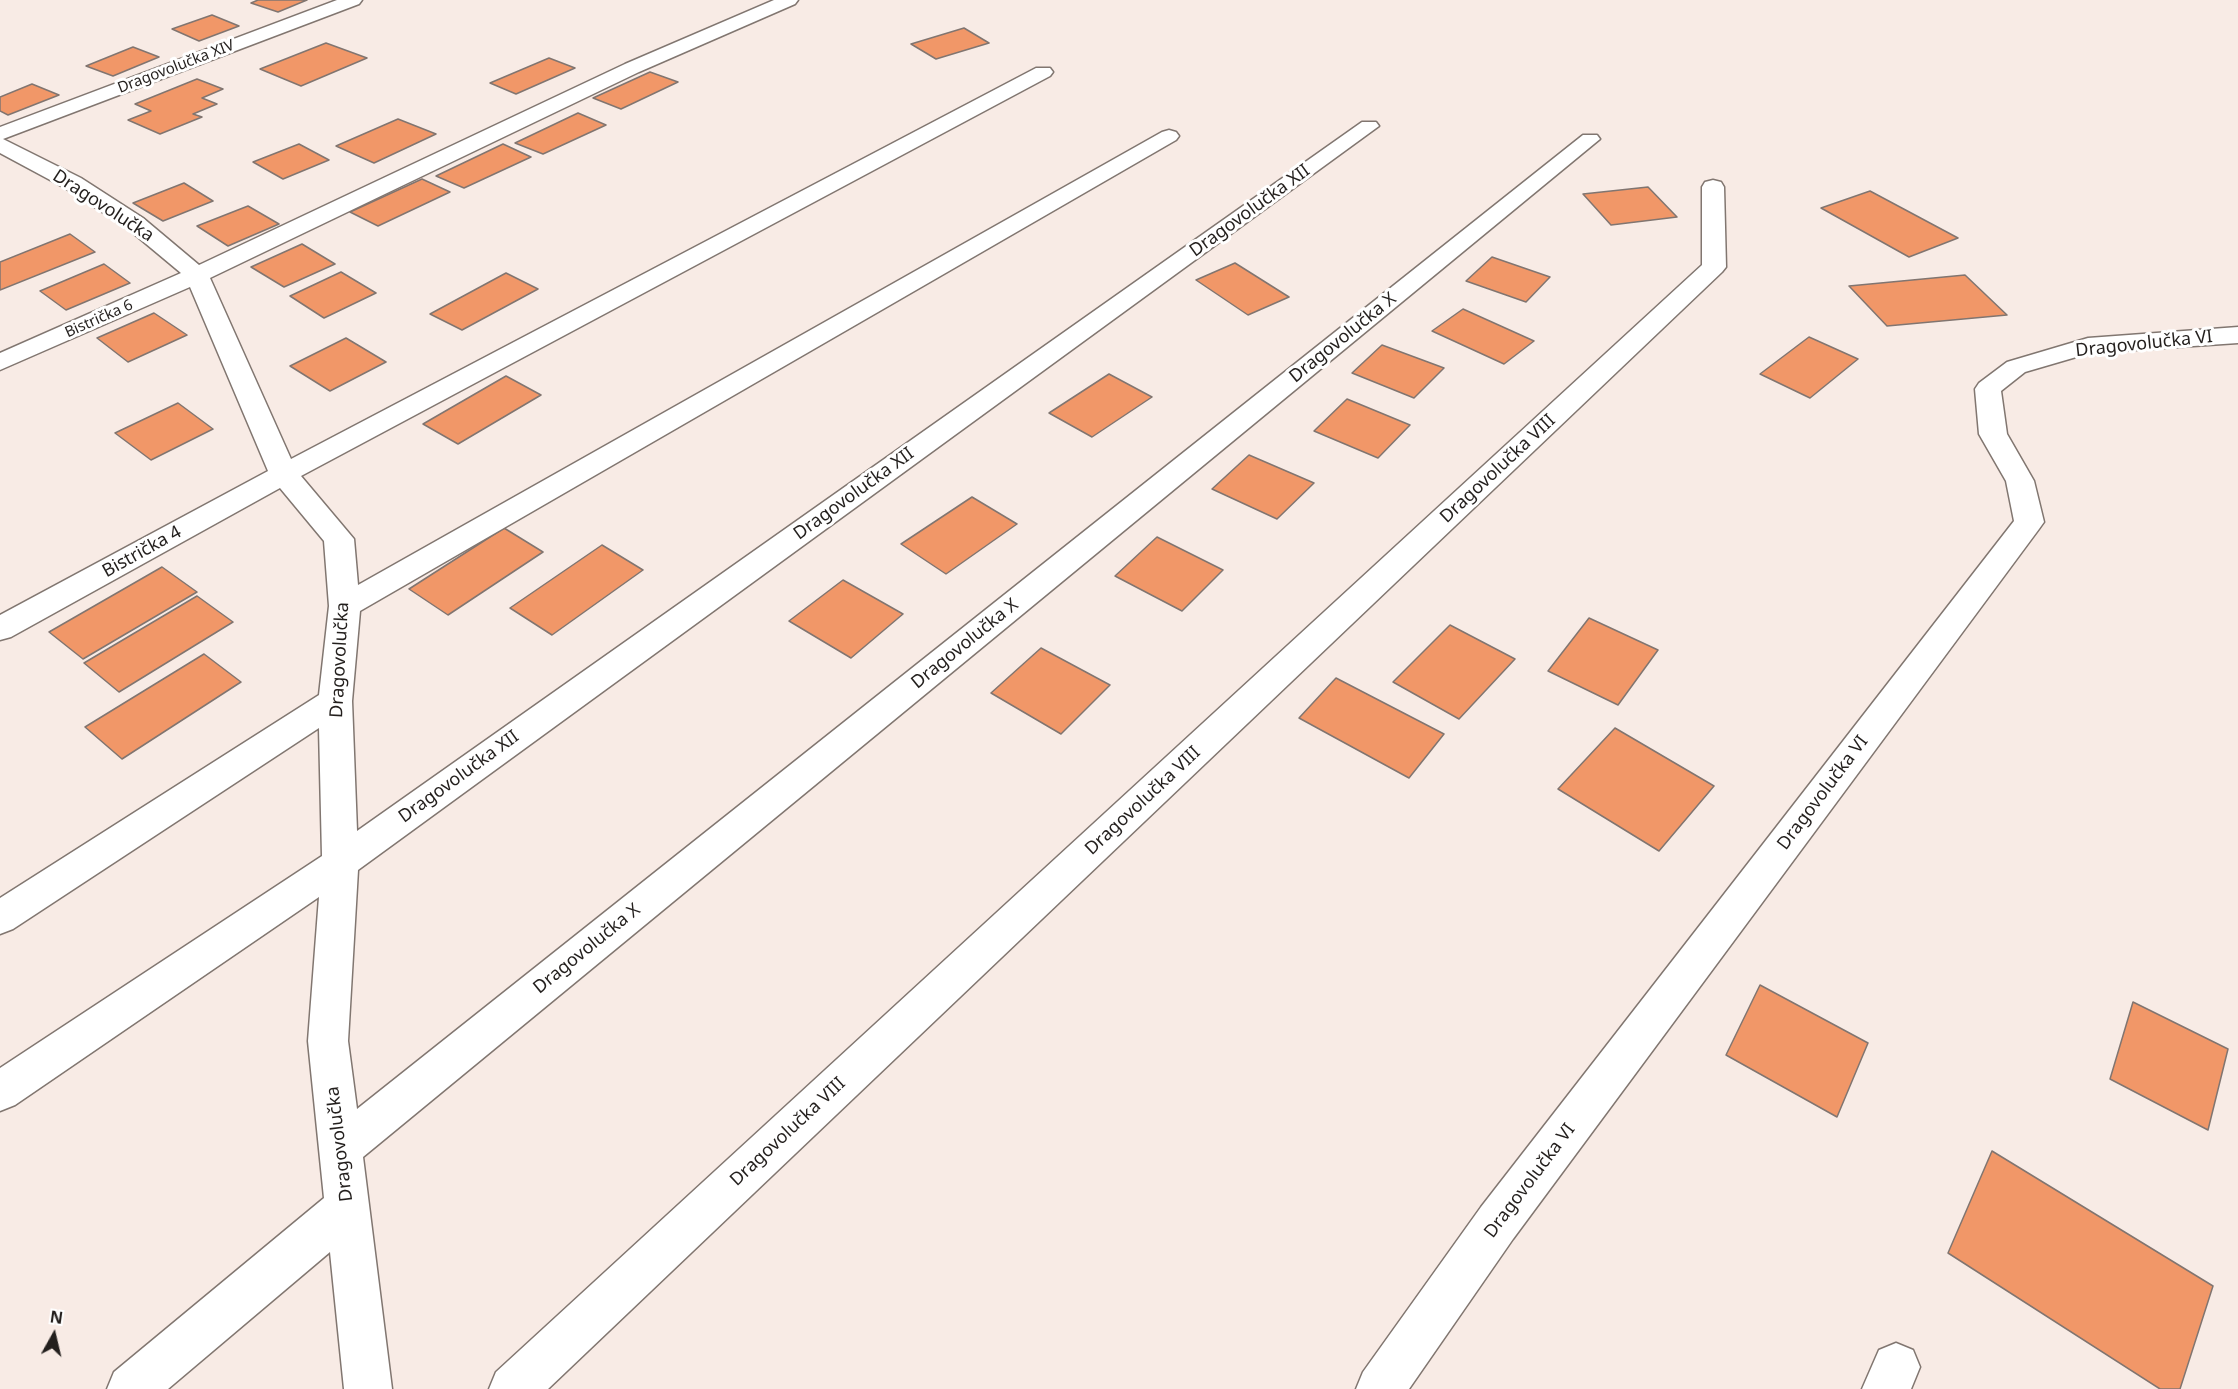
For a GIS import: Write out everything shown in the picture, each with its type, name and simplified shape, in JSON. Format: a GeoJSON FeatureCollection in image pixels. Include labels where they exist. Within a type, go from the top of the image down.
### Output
{"type":"FeatureCollection","features":[{"type":"Feature","properties":{"kind":"street","name":"Dragovolučka XIV"},"geometry":{"type":"LineString","coordinates":[[0,134],[353,0]]}},
{"type":"Feature","properties":{"kind":"street","name":"Bistrička 6"},"geometry":{"type":"LineString","coordinates":[[0,362],[197,275],[632,68],[789,0]]}},
{"type":"Feature","properties":{"kind":"street","name":"Bistrička 4"},"geometry":{"type":"LineString","coordinates":[[0,629],[284,474],[1043,72]]}},
{"type":"Feature","properties":{"kind":"street","name":"Dragovolučka XII"},"geometry":{"type":"LineString","coordinates":[[0,1091],[340,863],[1369,126]]}},
{"type":"Feature","properties":{"kind":"street"},"geometry":{"type":"LineString","coordinates":[[345,606],[1169,136]]}},
{"type":"Feature","properties":{"kind":"street","name":"Dragovolučka X"},"geometry":{"type":"LineString","coordinates":[[341,1148],[1590,139]]}},
{"type":"Feature","properties":{"kind":"street","name":"Dragovolučka"},"geometry":{"type":"LineString","coordinates":[[0,145],[73,183],[135,223],[197,275],[284,474],[339,539],[345,606],[335,701],[340,863],[328,1041],[368,1389]]}},
{"type":"Feature","properties":{"kind":"street","name":"Dragovolučka VIII"},"geometry":{"type":"LineString","coordinates":[[513,1389],[1714,267],[1713,187]]}},
{"type":"Feature","properties":{"kind":"street","name":"Dragovolučka VI"},"geometry":{"type":"LineString","coordinates":[[1380,1389],[1497,1223],[2029,522],[2020,481],[1993,434],[1988,389],[2016,367],[2088,346],[2142,340],[2238,335]]}},
{"type":"Feature","properties":{"kind":"street"},"geometry":{"type":"LineString","coordinates":[[0,918],[335,701]]}},
{"type":"Feature","properties":{"kind":"street"},"geometry":{"type":"LineString","coordinates":[[131,1389],[347,1208]]}},
{"type":"Feature","properties":{"kind":"building"},"geometry":{"type":"Polygon","coordinates":[[[258,0],[307,0],[278,12],[251,3],[258,0]]]}},
{"type":"Feature","properties":{"kind":"building"},"geometry":{"type":"Polygon","coordinates":[[[212,15],[239,26],[199,41],[172,29],[212,15]]]}},
{"type":"Feature","properties":{"kind":"building"},"geometry":{"type":"Polygon","coordinates":[[[964,28],[989,43],[936,59],[911,44],[964,28]]]}},
{"type":"Feature","properties":{"kind":"building"},"geometry":{"type":"Polygon","coordinates":[[[326,43],[367,58],[301,86],[260,69],[326,43]]]}},
{"type":"Feature","properties":{"kind":"building"},"geometry":{"type":"Polygon","coordinates":[[[133,47],[159,57],[113,76],[86,66],[133,47]]]}},
{"type":"Feature","properties":{"kind":"building"},"geometry":{"type":"Polygon","coordinates":[[[549,58],[575,68],[516,94],[490,83],[549,58]]]}},
{"type":"Feature","properties":{"kind":"building"},"geometry":{"type":"Polygon","coordinates":[[[650,72],[678,82],[621,109],[593,98],[650,72]]]}},
{"type":"Feature","properties":{"kind":"building"},"geometry":{"type":"Polygon","coordinates":[[[197,79],[223,89],[202,98],[217,104],[193,114],[202,117],[160,134],[128,120],[151,111],[135,104],[197,79]]]}},
{"type":"Feature","properties":{"kind":"building"},"geometry":{"type":"Polygon","coordinates":[[[32,84],[59,95],[8,115],[0,111],[0,97],[32,84]]]}},
{"type":"Feature","properties":{"kind":"building"},"geometry":{"type":"Polygon","coordinates":[[[578,113],[606,125],[543,154],[515,143],[578,113]]]}},
{"type":"Feature","properties":{"kind":"building"},"geometry":{"type":"Polygon","coordinates":[[[398,119],[436,134],[374,163],[336,146],[398,119]]]}},
{"type":"Feature","properties":{"kind":"building"},"geometry":{"type":"Polygon","coordinates":[[[299,144],[329,160],[283,179],[253,162],[299,144]]]}},
{"type":"Feature","properties":{"kind":"building"},"geometry":{"type":"Polygon","coordinates":[[[503,144],[531,157],[464,188],[436,176],[503,144]]]}},
{"type":"Feature","properties":{"kind":"building"},"geometry":{"type":"Polygon","coordinates":[[[422,179],[450,192],[378,226],[350,212],[422,179]]]}},
{"type":"Feature","properties":{"kind":"building"},"geometry":{"type":"Polygon","coordinates":[[[184,183],[213,201],[163,221],[133,203],[184,183]]]}},
{"type":"Feature","properties":{"kind":"building"},"geometry":{"type":"Polygon","coordinates":[[[1648,187],[1677,217],[1611,225],[1583,194],[1648,187]]]}},
{"type":"Feature","properties":{"kind":"building"},"geometry":{"type":"Polygon","coordinates":[[[1870,191],[1958,238],[1909,257],[1821,208],[1870,191]]]}},
{"type":"Feature","properties":{"kind":"building"},"geometry":{"type":"Polygon","coordinates":[[[248,206],[279,224],[228,246],[197,226],[248,206]]]}},
{"type":"Feature","properties":{"kind":"building"},"geometry":{"type":"Polygon","coordinates":[[[70,234],[95,252],[0,290],[0,262],[70,234]]]}},
{"type":"Feature","properties":{"kind":"building"},"geometry":{"type":"Polygon","coordinates":[[[302,244],[335,264],[284,287],[251,267],[302,244]]]}},
{"type":"Feature","properties":{"kind":"building"},"geometry":{"type":"Polygon","coordinates":[[[1492,257],[1550,277],[1526,302],[1466,281],[1492,257]]]}},
{"type":"Feature","properties":{"kind":"building"},"geometry":{"type":"Polygon","coordinates":[[[1235,263],[1289,297],[1248,315],[1196,280],[1235,263]]]}},
{"type":"Feature","properties":{"kind":"building"},"geometry":{"type":"Polygon","coordinates":[[[104,264],[130,283],[66,310],[40,291],[104,264]]]}},
{"type":"Feature","properties":{"kind":"building"},"geometry":{"type":"Polygon","coordinates":[[[341,272],[376,293],[324,318],[290,296],[341,272]]]}},
{"type":"Feature","properties":{"kind":"building"},"geometry":{"type":"Polygon","coordinates":[[[506,273],[538,289],[462,330],[430,314],[506,273]]]}},
{"type":"Feature","properties":{"kind":"building"},"geometry":{"type":"Polygon","coordinates":[[[1965,275],[2007,315],[1887,326],[1849,286],[1965,275]]]}},
{"type":"Feature","properties":{"kind":"building"},"geometry":{"type":"Polygon","coordinates":[[[1463,309],[1534,341],[1504,364],[1432,331],[1463,309]]]}},
{"type":"Feature","properties":{"kind":"building"},"geometry":{"type":"Polygon","coordinates":[[[154,313],[187,335],[128,362],[97,338],[154,313]]]}},
{"type":"Feature","properties":{"kind":"building"},"geometry":{"type":"Polygon","coordinates":[[[1809,337],[1858,359],[1810,398],[1760,374],[1809,337]]]}},
{"type":"Feature","properties":{"kind":"building"},"geometry":{"type":"Polygon","coordinates":[[[346,338],[386,362],[330,391],[290,366],[346,338]]]}},
{"type":"Feature","properties":{"kind":"building"},"geometry":{"type":"Polygon","coordinates":[[[1382,345],[1444,368],[1414,398],[1352,373],[1382,345]]]}},
{"type":"Feature","properties":{"kind":"building"},"geometry":{"type":"Polygon","coordinates":[[[1109,374],[1152,397],[1092,437],[1049,413],[1109,374]]]}},
{"type":"Feature","properties":{"kind":"building"},"geometry":{"type":"Polygon","coordinates":[[[506,376],[541,395],[458,444],[423,424],[506,376]]]}},
{"type":"Feature","properties":{"kind":"building"},"geometry":{"type":"Polygon","coordinates":[[[1347,399],[1410,425],[1378,458],[1314,431],[1347,399]]]}},
{"type":"Feature","properties":{"kind":"building"},"geometry":{"type":"Polygon","coordinates":[[[178,403],[213,429],[151,460],[115,433],[178,403]]]}},
{"type":"Feature","properties":{"kind":"building"},"geometry":{"type":"Polygon","coordinates":[[[1249,455],[1314,483],[1277,519],[1212,489],[1249,455]]]}},
{"type":"Feature","properties":{"kind":"building"},"geometry":{"type":"Polygon","coordinates":[[[972,497],[1017,524],[946,574],[901,544],[972,497]]]}},
{"type":"Feature","properties":{"kind":"building"},"geometry":{"type":"Polygon","coordinates":[[[504,528],[543,552],[448,615],[409,589],[504,528]]]}},
{"type":"Feature","properties":{"kind":"building"},"geometry":{"type":"Polygon","coordinates":[[[1157,537],[1223,570],[1182,611],[1115,576],[1157,537]]]}},
{"type":"Feature","properties":{"kind":"building"},"geometry":{"type":"Polygon","coordinates":[[[602,545],[643,570],[552,635],[510,608],[602,545]]]}},
{"type":"Feature","properties":{"kind":"building"},"geometry":{"type":"Polygon","coordinates":[[[162,567],[197,592],[83,659],[49,632],[162,567]]]}},
{"type":"Feature","properties":{"kind":"building"},"geometry":{"type":"Polygon","coordinates":[[[843,580],[903,614],[851,658],[789,621],[843,580]]]}},
{"type":"Feature","properties":{"kind":"building"},"geometry":{"type":"Polygon","coordinates":[[[197,596],[233,622],[119,692],[84,663],[197,596]]]}},
{"type":"Feature","properties":{"kind":"building"},"geometry":{"type":"Polygon","coordinates":[[[1589,618],[1658,650],[1618,705],[1548,671],[1589,618]]]}},
{"type":"Feature","properties":{"kind":"building"},"geometry":{"type":"Polygon","coordinates":[[[1450,625],[1515,659],[1459,719],[1393,682],[1450,625]]]}},
{"type":"Feature","properties":{"kind":"building"},"geometry":{"type":"Polygon","coordinates":[[[1041,648],[1110,685],[1061,734],[991,693],[1041,648]]]}},
{"type":"Feature","properties":{"kind":"building"},"geometry":{"type":"Polygon","coordinates":[[[204,654],[241,682],[122,759],[85,727],[204,654]]]}},
{"type":"Feature","properties":{"kind":"building"},"geometry":{"type":"Polygon","coordinates":[[[1336,678],[1444,734],[1409,778],[1299,718],[1336,678]]]}},
{"type":"Feature","properties":{"kind":"building"},"geometry":{"type":"Polygon","coordinates":[[[1615,728],[1714,786],[1659,851],[1558,789],[1615,728]]]}},
{"type":"Feature","properties":{"kind":"building"},"geometry":{"type":"Polygon","coordinates":[[[1760,985],[1868,1043],[1837,1117],[1726,1055],[1760,985]]]}},
{"type":"Feature","properties":{"kind":"building"},"geometry":{"type":"Polygon","coordinates":[[[2133,1002],[2228,1049],[2208,1130],[2110,1079],[2133,1002]]]}},
{"type":"Feature","properties":{"kind":"building"},"geometry":{"type":"Polygon","coordinates":[[[1992,1151],[2213,1286],[2180,1389],[2160,1389],[1948,1253],[1992,1151]]]}}]}
